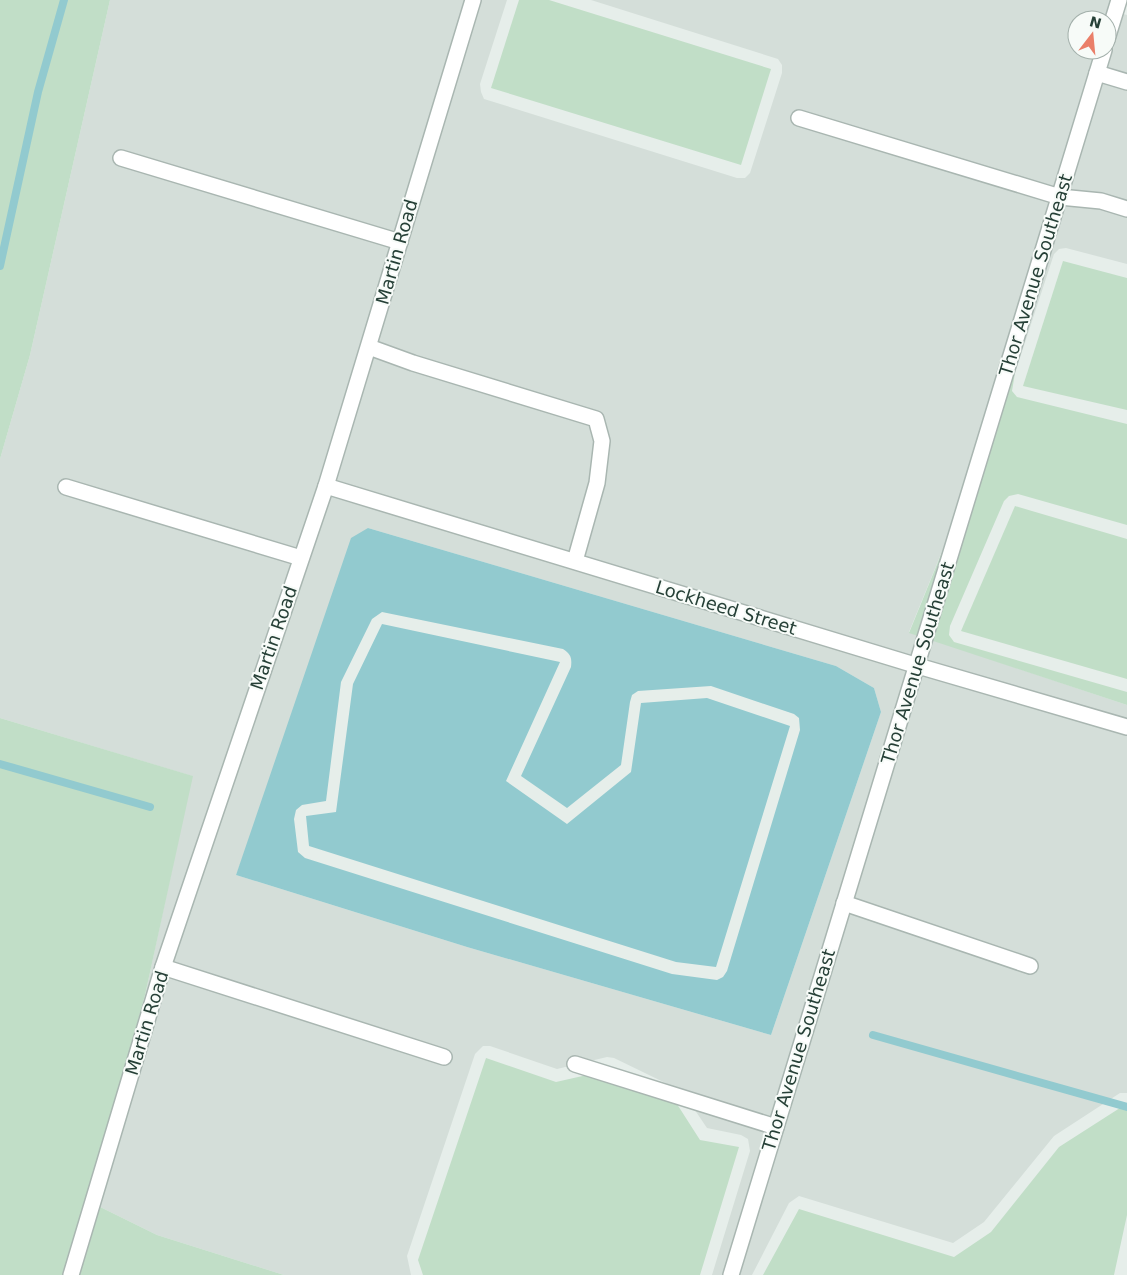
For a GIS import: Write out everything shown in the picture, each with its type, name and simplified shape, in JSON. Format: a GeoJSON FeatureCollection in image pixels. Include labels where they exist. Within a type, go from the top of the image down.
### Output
{"type":"FeatureCollection","features":[{"type":"Feature","properties":{"kind":"street","name":"Martin Road"},"geometry":{"type":"LineString","coordinates":[[71,1275],[164,967],[326,486],[472,0]]}},
{"type":"Feature","properties":{"kind":"street","name":"Thor Avenue Southeast"},"geometry":{"type":"LineString","coordinates":[[731,1275],[1101,60]]}},
{"type":"Feature","properties":{"kind":"street"},"geometry":{"type":"LineString","coordinates":[[1097,73],[1127,82]]}},
{"type":"Feature","properties":{"kind":"street"},"geometry":{"type":"LineString","coordinates":[[799,118],[1060,197],[1100,201],[1127,209]]}},
{"type":"Feature","properties":{"kind":"street"},"geometry":{"type":"LineString","coordinates":[[121,158],[400,242]]}},
{"type":"Feature","properties":{"kind":"street"},"geometry":{"type":"LineString","coordinates":[[369,347],[413,363],[596,419],[602,441],[597,483],[575,562]]}},
{"type":"Feature","properties":{"kind":"street","name":"Lockheed Street"},"geometry":{"type":"LineString","coordinates":[[326,486],[918,666],[1127,727]]}},
{"type":"Feature","properties":{"kind":"street"},"geometry":{"type":"LineString","coordinates":[[66,487],[301,558]]}},
{"type":"Feature","properties":{"kind":"street"},"geometry":{"type":"LineString","coordinates":[[844,904],[1030,966]]}},
{"type":"Feature","properties":{"kind":"street"},"geometry":{"type":"LineString","coordinates":[[164,967],[444,1057]]}},
{"type":"Feature","properties":{"kind":"street"},"geometry":{"type":"LineString","coordinates":[[574,1064],[776,1127]]}},
{"type":"Feature","properties":{"kind":"shaded area"},"geometry":{"type":"Polygon","coordinates":[[[110,0],[507,0],[480,84],[484,99],[737,178],[745,178],[750,173],[782,73],[782,65],[778,59],[591,0],[1114,0],[1111,10],[1067,10],[1067,60],[1117,60],[1117,12],[1127,15],[1127,264],[1066,248],[1059,249],[1054,254],[1015,373],[909,632],[1127,705],[1127,1093],[1120,1093],[1054,1136],[984,1222],[953,1243],[799,1196],[789,1203],[752,1275],[712,1275],[750,1151],[748,1139],[741,1135],[707,1128],[682,1091],[614,1058],[607,1057],[557,1069],[490,1046],[483,1046],[475,1054],[407,1256],[411,1275],[284,1275],[157,1235],[88,1201],[145,995],[192,776],[0,718],[0,459],[30,355],[110,0]],[[368,528],[236,875],[467,947],[771,1035],[881,712],[874,688],[836,666],[368,528]]]}},
{"type":"Feature","properties":{"kind":"green space"},"geometry":{"type":"Polygon","coordinates":[[[0,0],[110,0],[30,355],[0,459],[0,0]]]}},
{"type":"Feature","properties":{"kind":"green space"},"geometry":{"type":"Polygon","coordinates":[[[519,0],[549,0],[771,69],[741,165],[491,88],[519,0]]]}},
{"type":"Feature","properties":{"kind":"green space"},"geometry":{"type":"Polygon","coordinates":[[[1063,261],[1127,278],[1127,410],[1023,386],[1063,261]]]}},
{"type":"Feature","properties":{"kind":"green space"},"geometry":{"type":"Polygon","coordinates":[[[1015,373],[1012,391],[1017,397],[1127,424],[1127,525],[1018,494],[1009,496],[1004,501],[950,626],[949,635],[954,642],[1127,692],[1127,705],[909,633],[1015,373]]]}},
{"type":"Feature","properties":{"kind":"green space"},"geometry":{"type":"Polygon","coordinates":[[[1015,506],[1127,539],[1127,679],[961,631],[1015,506]]]}},
{"type":"Feature","properties":{"kind":"green space"},"geometry":{"type":"Polygon","coordinates":[[[0,718],[193,776],[145,995],[88,1201],[157,1235],[284,1275],[0,1275],[0,718]]]}},
{"type":"Feature","properties":{"kind":"green space"},"geometry":{"type":"Polygon","coordinates":[[[486,1058],[556,1082],[609,1070],[675,1101],[700,1140],[739,1147],[700,1275],[423,1275],[418,1260],[486,1058]]]}},
{"type":"Feature","properties":{"kind":"green space"},"geometry":{"type":"Polygon","coordinates":[[[1123,1106],[1127,1107],[1127,1215],[1114,1275],[763,1275],[799,1209],[954,1257],[991,1232],[1059,1147],[1123,1106]]]}},
{"type":"Feature","properties":{"kind":"water"},"geometry":{"type":"Polygon","coordinates":[[[368,528],[836,666],[874,688],[881,712],[771,1035],[467,947],[236,875],[351,538],[368,528]],[[382,612],[372,619],[341,682],[326,801],[302,805],[296,810],[294,819],[298,852],[305,858],[672,974],[717,980],[723,977],[727,971],[800,730],[799,718],[794,714],[711,686],[638,691],[632,695],[630,702],[621,765],[567,808],[521,776],[571,667],[570,656],[563,649],[382,612]]]}},
{"type":"Feature","properties":{"kind":"water"},"geometry":{"type":"Polygon","coordinates":[[[382,624],[560,662],[506,781],[567,824],[631,772],[641,703],[707,698],[790,726],[716,967],[676,962],[309,846],[306,816],[336,812],[353,684],[382,624]]]}},
{"type":"Feature","properties":{"kind":"waterway"},"geometry":{"type":"LineString","coordinates":[[0,266],[38,92],[64,0]]}},
{"type":"Feature","properties":{"kind":"waterway"},"geometry":{"type":"LineString","coordinates":[[0,764],[150,807]]}},
{"type":"Feature","properties":{"kind":"waterway"},"geometry":{"type":"LineString","coordinates":[[873,1035],[1127,1107]]}}]}
